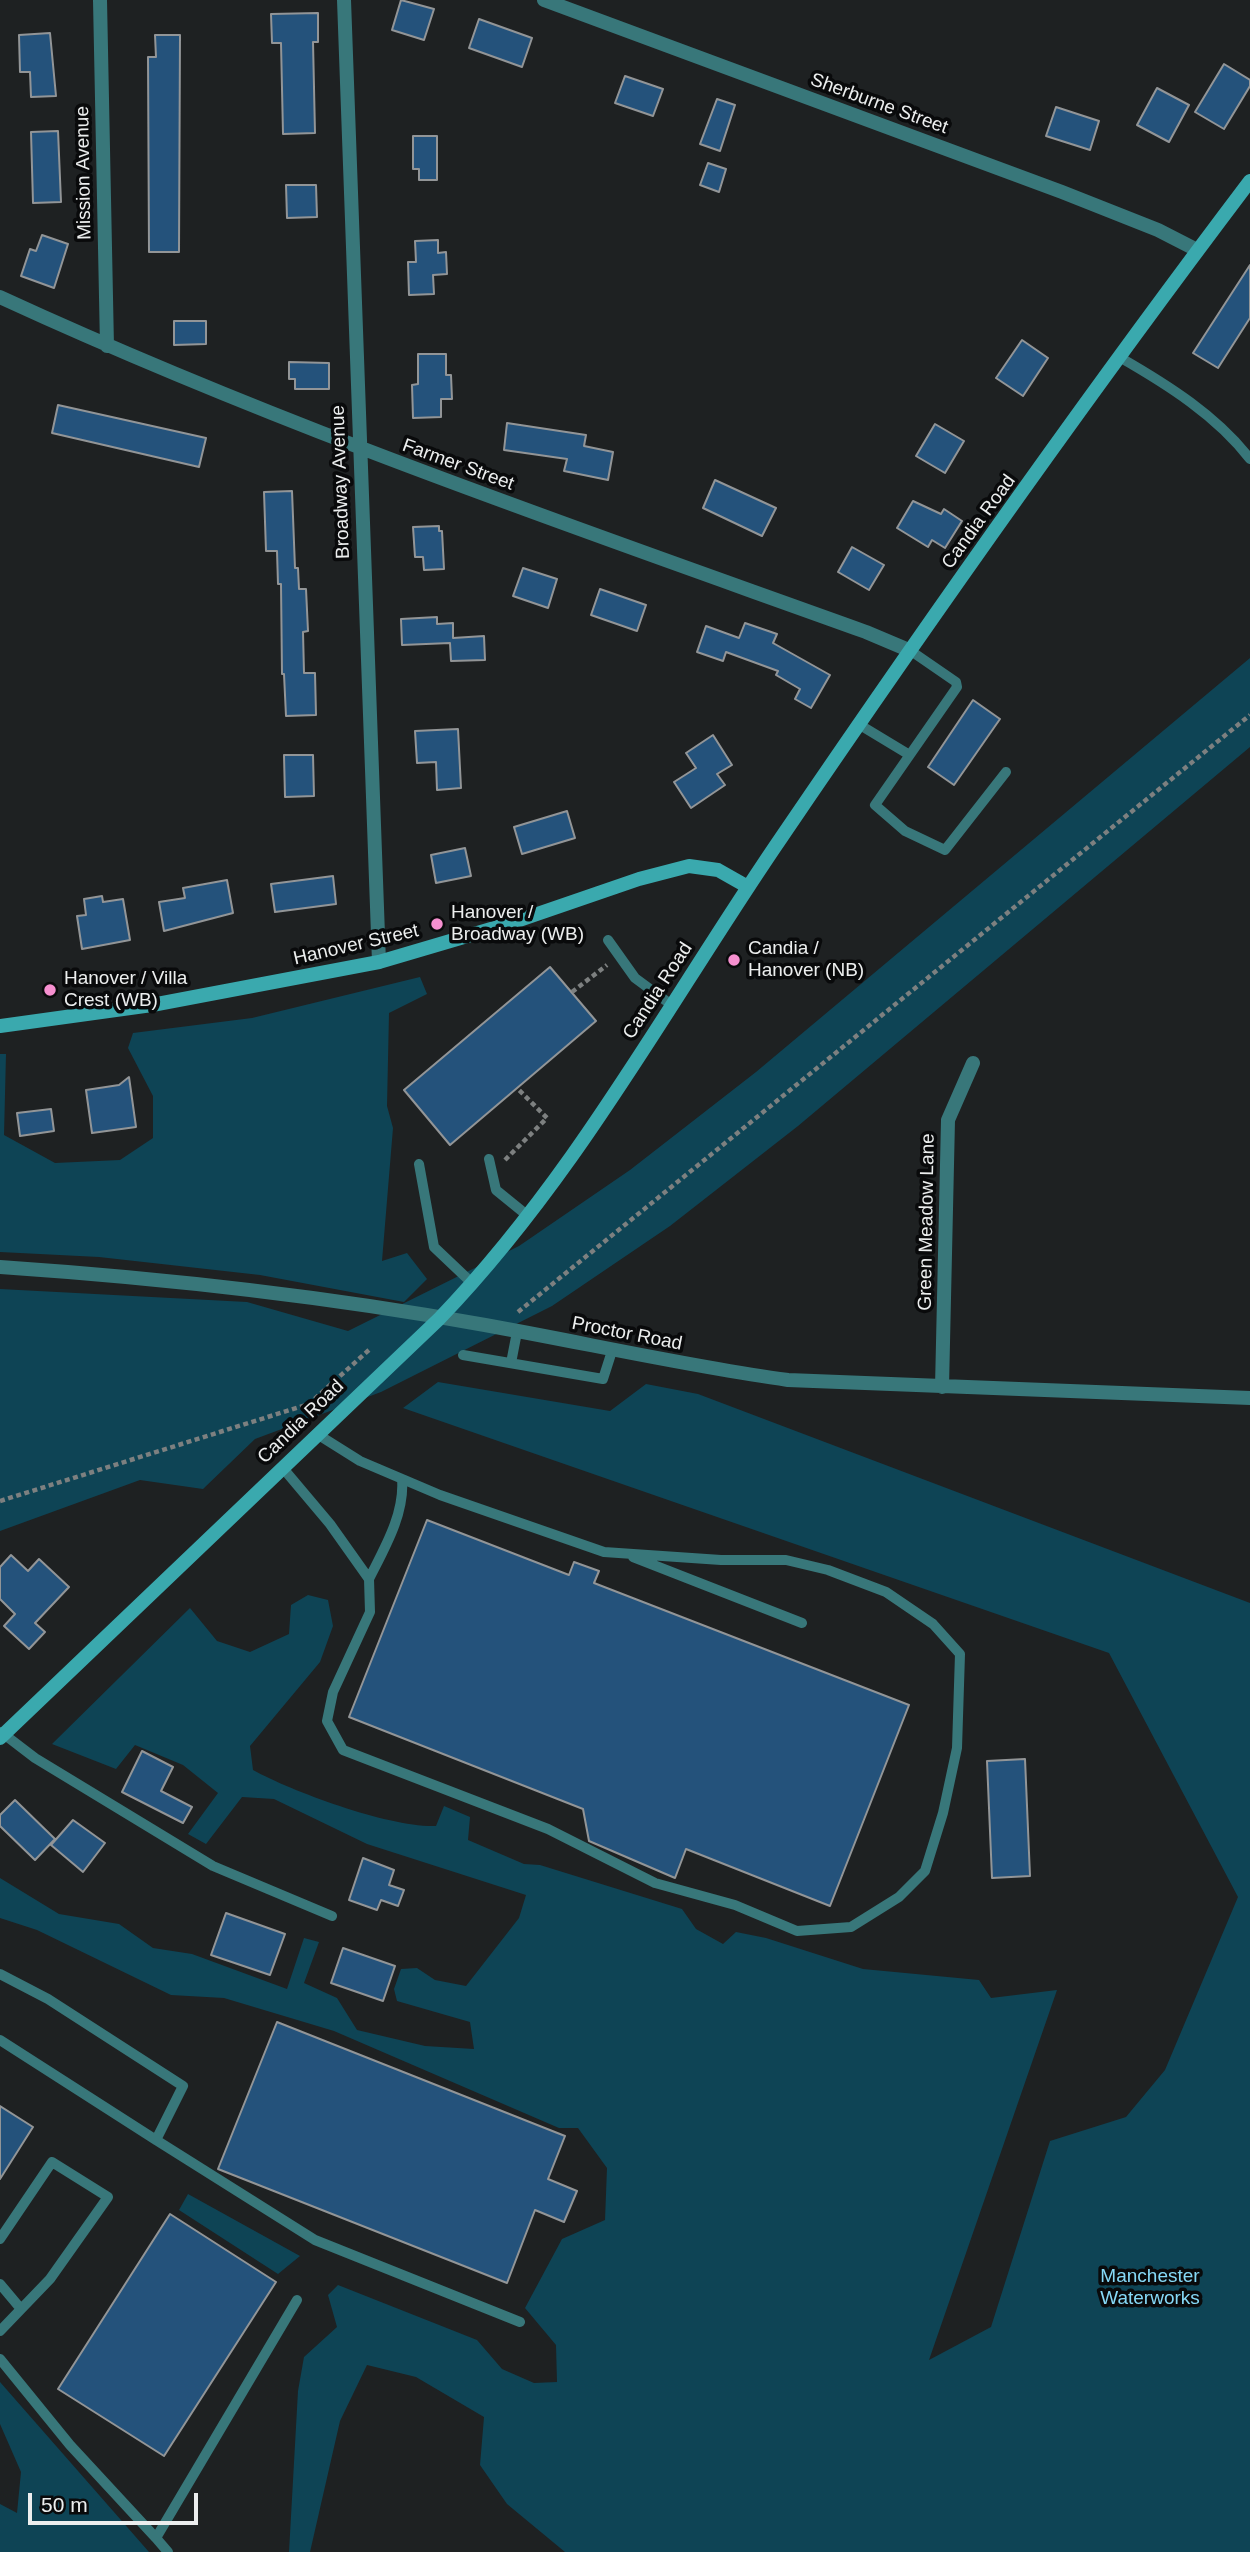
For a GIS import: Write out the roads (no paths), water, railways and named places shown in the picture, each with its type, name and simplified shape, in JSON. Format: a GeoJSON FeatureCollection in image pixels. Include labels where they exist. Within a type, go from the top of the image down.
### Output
{"type":"FeatureCollection","features":[{"type":"Feature","properties":{"kind":"main road","name":"Candia Road"},"geometry":{"type":"LineString","coordinates":[[1,1734],[439,1319],[528,1216],[673,1006],[748,887],[911,650],[1250,181]]}},
{"type":"Feature","properties":{"kind":"main road","name":"Hanover Street"},"geometry":{"type":"LineString","coordinates":[[0,1027],[205,996],[379,962],[508,925],[639,879],[689,866],[718,870],[748,887]]}},
{"type":"Feature","properties":{"kind":"street","name":"Mission Avenue"},"geometry":{"type":"LineString","coordinates":[[100,0],[107,346]]}},
{"type":"Feature","properties":{"kind":"street","name":"Broadway Avenue"},"geometry":{"type":"LineString","coordinates":[[344,0],[379,962]]}},
{"type":"Feature","properties":{"kind":"street","name":"Sherburne Street"},"geometry":{"type":"LineString","coordinates":[[544,0],[1062,192],[1158,230],[1198,250]]}},
{"type":"Feature","properties":{"kind":"street","name":"Farmer Street"},"geometry":{"type":"LineString","coordinates":[[0,297],[107,346],[359,449],[911,650]]}},
{"type":"Feature","properties":{"kind":"street","name":"Green Meadow Lane"},"geometry":{"type":"LineString","coordinates":[[942,1387],[948,1120],[974,1063]]}},
{"type":"Feature","properties":{"kind":"street","name":"Proctor Road"},"geometry":{"type":"LineString","coordinates":[[0,1267],[339,1301],[788,1380],[1250,1398]]}},
{"type":"Feature","properties":{"kind":"lane"},"geometry":{"type":"LineString","coordinates":[[1121,358],[1180,394],[1237,442],[1250,459]]}},
{"type":"Feature","properties":{"kind":"lane"},"geometry":{"type":"LineString","coordinates":[[911,650],[956,682],[957,687],[875,805],[905,831],[945,850],[1006,772]]}},
{"type":"Feature","properties":{"kind":"lane"},"geometry":{"type":"LineString","coordinates":[[860,725],[908,754]]}},
{"type":"Feature","properties":{"kind":"lane"},"geometry":{"type":"LineString","coordinates":[[608,940],[635,978],[673,1006]]}},
{"type":"Feature","properties":{"kind":"lane"},"geometry":{"type":"LineString","coordinates":[[489,1159],[496,1191],[528,1216]]}},
{"type":"Feature","properties":{"kind":"lane"},"geometry":{"type":"LineString","coordinates":[[419,1164],[434,1247],[472,1284]]}},
{"type":"Feature","properties":{"kind":"lane"},"geometry":{"type":"LineString","coordinates":[[510,1363],[517,1332]]}},
{"type":"Feature","properties":{"kind":"lane"},"geometry":{"type":"LineString","coordinates":[[463,1355],[603,1379],[612,1351]]}},
{"type":"Feature","properties":{"kind":"lane"},"geometry":{"type":"LineString","coordinates":[[317,1434],[360,1461],[402,1479],[604,1552],[721,1560],[786,1560],[828,1570],[886,1592],[933,1624],[960,1654],[957,1748],[943,1813],[925,1871],[899,1897],[851,1927],[797,1931],[735,1905],[655,1883],[548,1829],[343,1750],[327,1721],[333,1692],[370,1612],[369,1579],[397,1515],[403,1496],[402,1479]]}},
{"type":"Feature","properties":{"kind":"lane"},"geometry":{"type":"LineString","coordinates":[[282,1468],[330,1524],[369,1579]]}},
{"type":"Feature","properties":{"kind":"lane"},"geometry":{"type":"LineString","coordinates":[[622,1553],[802,1623]]}},
{"type":"Feature","properties":{"kind":"lane"},"geometry":{"type":"LineString","coordinates":[[1,1734],[35,1758],[213,1866],[332,1916]]}},
{"type":"Feature","properties":{"kind":"lane"},"geometry":{"type":"LineString","coordinates":[[0,1974],[48,1999],[183,2086],[156,2140]]}},
{"type":"Feature","properties":{"kind":"lane"},"geometry":{"type":"LineString","coordinates":[[0,2040],[314,2240],[520,2322]]}},
{"type":"Feature","properties":{"kind":"lane"},"geometry":{"type":"LineString","coordinates":[[0,2239],[51,2162],[108,2197],[50,2279],[0,2331]]}},
{"type":"Feature","properties":{"kind":"lane"},"geometry":{"type":"LineString","coordinates":[[0,2284],[21,2309]]}},
{"type":"Feature","properties":{"kind":"lane"},"geometry":{"type":"LineString","coordinates":[[156,2538],[297,2300]]}},
{"type":"Feature","properties":{"kind":"lane"},"geometry":{"type":"LineString","coordinates":[[0,2359],[70,2445],[168,2552]]}},
{"type":"Feature","properties":{"kind":"place","name":"Hanover / Broadway (WB)"},"geometry":{"type":"Point","coordinates":[437,924]}},
{"type":"Feature","properties":{"kind":"place","name":"Candia / Hanover (NB)"},"geometry":{"type":"Point","coordinates":[734,960]}},
{"type":"Feature","properties":{"kind":"place","name":"Hanover / Villa Crest (WB)"},"geometry":{"type":"Point","coordinates":[50,990]}},
{"type":"Feature","properties":{"kind":"park label","name":"Manchester Waterworks"},"geometry":{"type":"Point","coordinates":[1150,2288]}}]}
